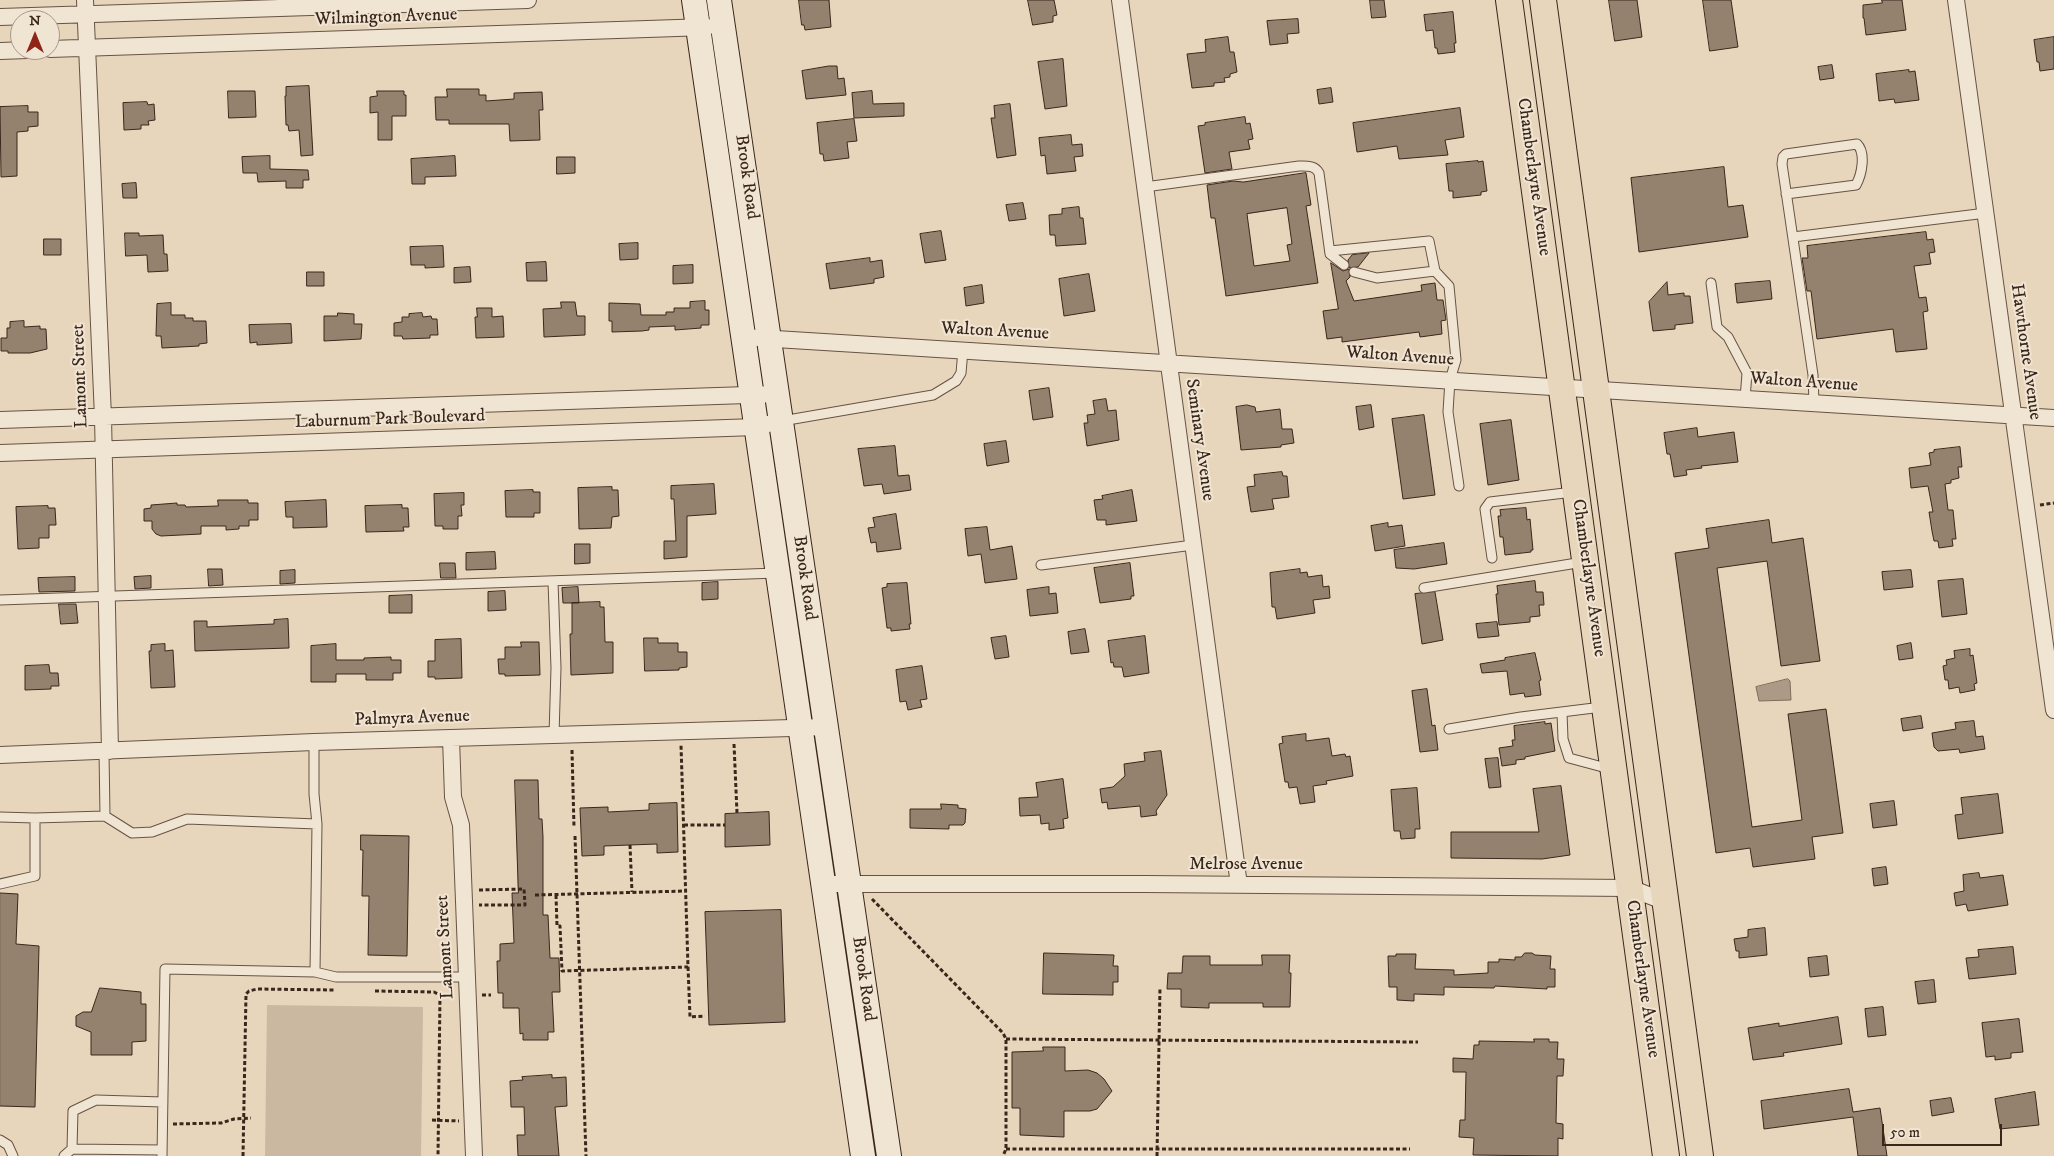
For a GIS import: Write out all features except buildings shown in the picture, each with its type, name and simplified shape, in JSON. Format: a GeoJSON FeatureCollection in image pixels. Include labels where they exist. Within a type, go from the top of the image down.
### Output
{"type":"FeatureCollection","features":[{"type":"Feature","properties":{"kind":"main road","name":"Brook Road"},"geometry":{"type":"LineString","coordinates":[[694,0],[863,1156]]}},
{"type":"Feature","properties":{"kind":"main road","name":"Brook Road"},"geometry":{"type":"LineString","coordinates":[[719,0],[826,727],[859,889],[889,1156]]}},
{"type":"Feature","properties":{"kind":"main road","name":"Chamberlayne Avenue"},"geometry":{"type":"LineString","coordinates":[[1509,0],[1666,1156]]}},
{"type":"Feature","properties":{"kind":"main road","name":"Chamberlayne Avenue"},"geometry":{"type":"LineString","coordinates":[[1543,0],[1700,1156]]}},
{"type":"Feature","properties":{"kind":"street","name":"Wilmington Avenue"},"geometry":{"type":"LineString","coordinates":[[0,17],[85,7],[528,0]]}},
{"type":"Feature","properties":{"kind":"street","name":"Seminary Avenue"},"geometry":{"type":"LineString","coordinates":[[1120,0],[1239,885]]}},
{"type":"Feature","properties":{"kind":"street","name":"Hawthorne Avenue"},"geometry":{"type":"LineString","coordinates":[[1956,0],[2054,710]]}},
{"type":"Feature","properties":{"kind":"street","name":"Lamont Street"},"geometry":{"type":"LineString","coordinates":[[85,7],[104,450],[107,596],[107,751]]}},
{"type":"Feature","properties":{"kind":"street","name":"Wilmington Avenue"},"geometry":{"type":"LineString","coordinates":[[60,49],[724,26]]}},
{"type":"Feature","properties":{"kind":"street","name":"Walton Avenue"},"geometry":{"type":"LineString","coordinates":[[743,337],[2054,418]]}},
{"type":"Feature","properties":{"kind":"street","name":"Laburnum Park Boulevard"},"geometry":{"type":"LineString","coordinates":[[0,420],[777,394]]}},
{"type":"Feature","properties":{"kind":"street","name":"Laburnum Park Boulevard"},"geometry":{"type":"LineString","coordinates":[[0,453],[756,427],[780,421]]}},
{"type":"Feature","properties":{"kind":"street","name":"Palmyra Avenue"},"geometry":{"type":"LineString","coordinates":[[0,755],[314,742],[826,727]]}},
{"type":"Feature","properties":{"kind":"street","name":"Lamont Street"},"geometry":{"type":"LineString","coordinates":[[451,738],[453,792],[460,820],[474,1156]]}},
{"type":"Feature","properties":{"kind":"street","name":"Melrose Avenue"},"geometry":{"type":"LineString","coordinates":[[823,884],[859,889],[1239,885],[1630,888],[1666,902]]}},
{"type":"Feature","properties":{"kind":"lane"},"geometry":{"type":"LineString","coordinates":[[1786,194],[1856,184],[1859,178],[1861,148],[1857,144],[1786,154],[1783,157],[1782,164],[1786,194],[1792,237],[1812,375],[1814,403]]}},
{"type":"Feature","properties":{"kind":"lane"},"geometry":{"type":"LineString","coordinates":[[1145,187],[1310,166],[1317,169],[1319,173],[1330,254],[1344,265]]}},
{"type":"Feature","properties":{"kind":"lane"},"geometry":{"type":"LineString","coordinates":[[1792,237],[1986,213]]}},
{"type":"Feature","properties":{"kind":"lane"},"geometry":{"type":"LineString","coordinates":[[1330,251],[1429,241],[1435,271],[1449,286],[1456,360],[1450,380],[1448,412],[1459,486]]}},
{"type":"Feature","properties":{"kind":"lane"},"geometry":{"type":"LineString","coordinates":[[1354,272],[1377,278],[1435,271]]}},
{"type":"Feature","properties":{"kind":"lane"},"geometry":{"type":"LineString","coordinates":[[1711,283],[1717,327],[1728,337],[1747,373],[1745,399]]}},
{"type":"Feature","properties":{"kind":"lane"},"geometry":{"type":"LineString","coordinates":[[780,421],[934,395],[956,381],[961,373],[962,350]]}},
{"type":"Feature","properties":{"kind":"lane"},"geometry":{"type":"LineString","coordinates":[[1492,558],[1485,509],[1490,502],[1576,492]]}},
{"type":"Feature","properties":{"kind":"lane"},"geometry":{"type":"LineString","coordinates":[[1041,565],[1193,545]]}},
{"type":"Feature","properties":{"kind":"lane"},"geometry":{"type":"LineString","coordinates":[[1424,588],[1585,562]]}},
{"type":"Feature","properties":{"kind":"lane"},"geometry":{"type":"LineString","coordinates":[[0,600],[778,574]]}},
{"type":"Feature","properties":{"kind":"lane"},"geometry":{"type":"LineString","coordinates":[[553,581],[556,668],[554,736]]}},
{"type":"Feature","properties":{"kind":"lane"},"geometry":{"type":"LineString","coordinates":[[1449,729],[1605,707]]}},
{"type":"Feature","properties":{"kind":"lane"},"geometry":{"type":"LineString","coordinates":[[1562,712],[1563,739],[1570,758],[1614,770]]}},
{"type":"Feature","properties":{"kind":"lane"},"geometry":{"type":"LineString","coordinates":[[314,742],[314,794],[317,824],[315,972]]}},
{"type":"Feature","properties":{"kind":"lane"},"geometry":{"type":"LineString","coordinates":[[105,816],[107,751]]}},
{"type":"Feature","properties":{"kind":"lane"},"geometry":{"type":"LineString","coordinates":[[0,817],[105,816],[132,833],[152,832],[187,819],[317,824]]}},
{"type":"Feature","properties":{"kind":"lane"},"geometry":{"type":"LineString","coordinates":[[0,884],[35,876],[36,818]]}},
{"type":"Feature","properties":{"kind":"lane"},"geometry":{"type":"LineString","coordinates":[[64,1156],[72,1149],[162,1153],[165,969],[315,972],[336,977],[467,977]]}},
{"type":"Feature","properties":{"kind":"lane"},"geometry":{"type":"LineString","coordinates":[[72,1149],[73,1111],[96,1100],[162,1102]]}},
{"type":"Feature","properties":{"kind":"lane"},"geometry":{"type":"LineString","coordinates":[[0,1140],[8,1145],[13,1156]]}},
{"type":"Feature","properties":{"kind":"path"},"geometry":{"type":"LineString","coordinates":[[2036,506],[2054,503]]}},
{"type":"Feature","properties":{"kind":"path"},"geometry":{"type":"LineString","coordinates":[[733,730],[737,813]]}},
{"type":"Feature","properties":{"kind":"path"},"geometry":{"type":"LineString","coordinates":[[680,732],[690,1017],[705,1016]]}},
{"type":"Feature","properties":{"kind":"path"},"geometry":{"type":"LineString","coordinates":[[571,735],[574,827]]}},
{"type":"Feature","properties":{"kind":"path"},"geometry":{"type":"LineString","coordinates":[[684,825],[725,825]]}},
{"type":"Feature","properties":{"kind":"path"},"geometry":{"type":"LineString","coordinates":[[575,836],[586,1156]]}},
{"type":"Feature","properties":{"kind":"path"},"geometry":{"type":"LineString","coordinates":[[630,845],[632,892]]}},
{"type":"Feature","properties":{"kind":"path"},"geometry":{"type":"LineString","coordinates":[[524,889],[525,895],[524,905],[464,898],[524,889]]}},
{"type":"Feature","properties":{"kind":"path"},"geometry":{"type":"LineString","coordinates":[[859,889],[1003,1033],[1006,1039],[1006,1149],[1003,1156]]}},
{"type":"Feature","properties":{"kind":"path"},"geometry":{"type":"LineString","coordinates":[[535,895],[686,891]]}},
{"type":"Feature","properties":{"kind":"path"},"geometry":{"type":"LineString","coordinates":[[556,895],[557,926],[560,926],[562,972],[688,967]]}},
{"type":"Feature","properties":{"kind":"path"},"geometry":{"type":"LineString","coordinates":[[1157,1156],[1160,987]]}},
{"type":"Feature","properties":{"kind":"path"},"geometry":{"type":"LineString","coordinates":[[243,1156],[246,994],[257,989],[346,990]]}},
{"type":"Feature","properties":{"kind":"path"},"geometry":{"type":"LineString","coordinates":[[365,991],[434,992],[440,995],[438,1156]]}},
{"type":"Feature","properties":{"kind":"path"},"geometry":{"type":"LineString","coordinates":[[1006,1039],[1418,1042]]}},
{"type":"Feature","properties":{"kind":"path"},"geometry":{"type":"LineString","coordinates":[[162,1125],[221,1123],[234,1118],[251,1118]]}},
{"type":"Feature","properties":{"kind":"path"},"geometry":{"type":"LineString","coordinates":[[432,1120],[454,1121]]}},
{"type":"Feature","properties":{"kind":"path"},"geometry":{"type":"LineString","coordinates":[[1006,1149],[1410,1149]]}},
{"type":"Feature","properties":{"kind":"shaded area"},"geometry":{"type":"Polygon","coordinates":[[[1788,679],[1790,681],[1791,700],[1759,701],[1756,687],[1788,679]]]}},
{"type":"Feature","properties":{"kind":"shaded area"},"geometry":{"type":"Polygon","coordinates":[[[267,1005],[423,1007],[421,1156],[265,1156],[267,1005]]]}}]}
